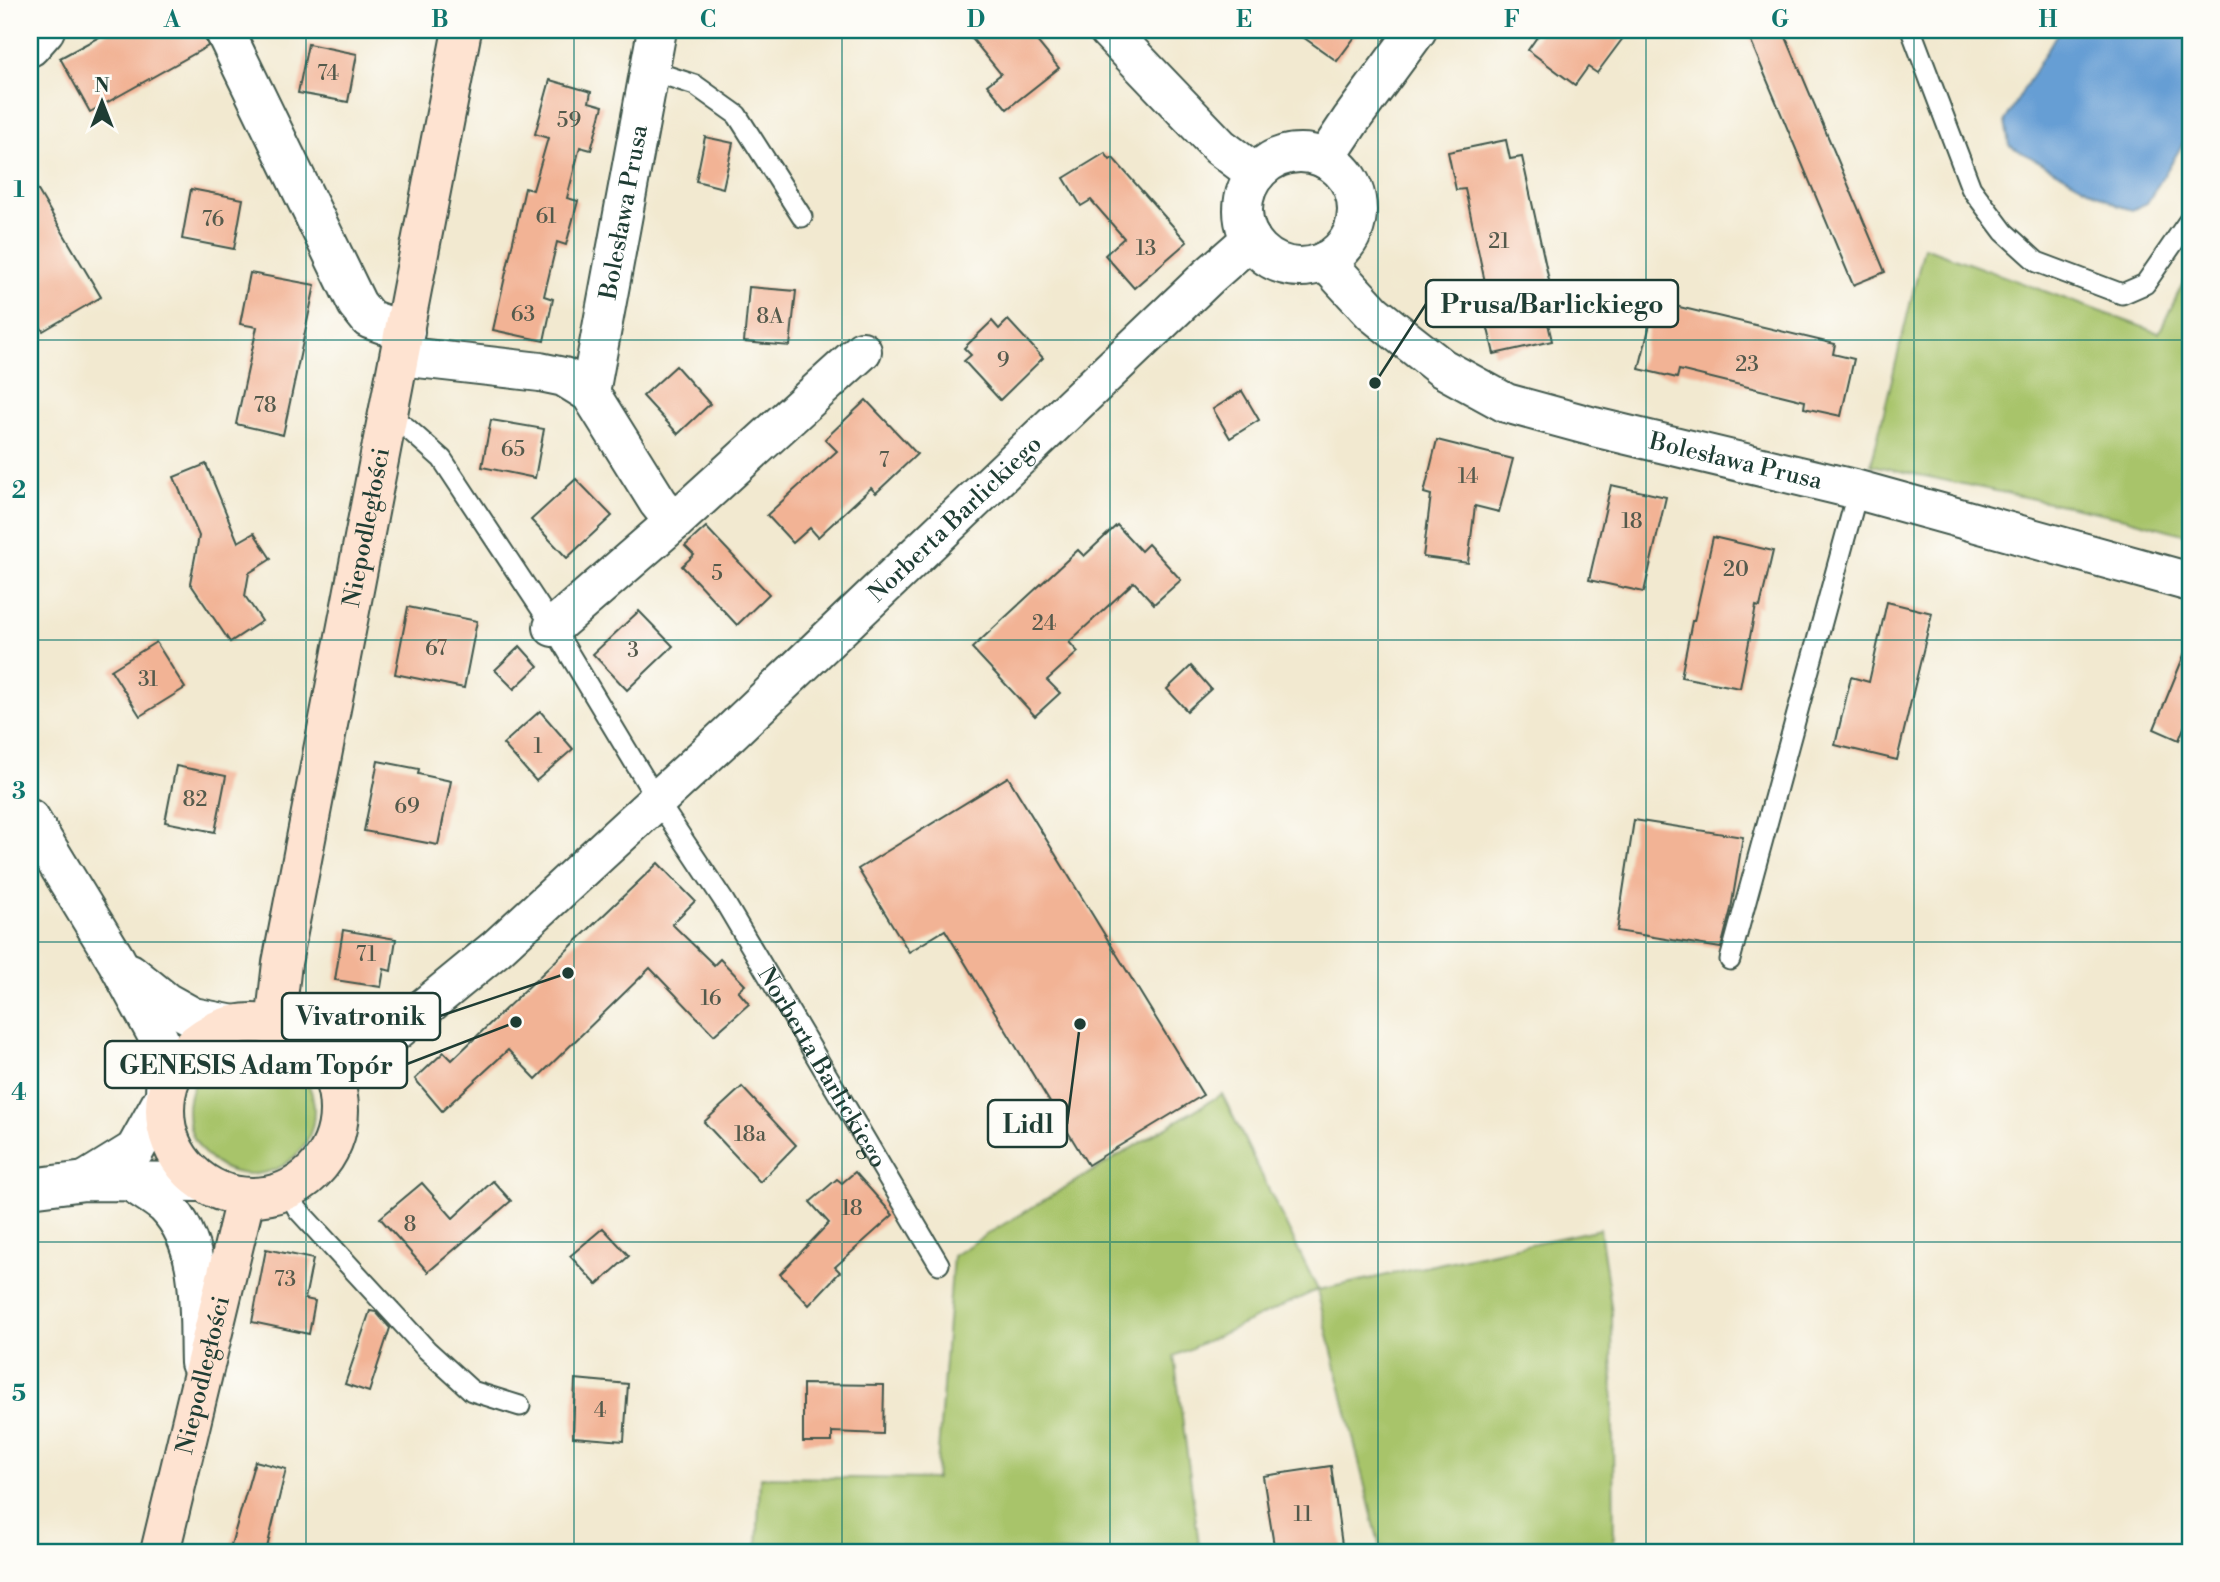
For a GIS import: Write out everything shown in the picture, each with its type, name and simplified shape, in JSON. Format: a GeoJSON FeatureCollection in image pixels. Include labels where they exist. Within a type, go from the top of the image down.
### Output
{"type":"FeatureCollection","features":[{"type":"Feature","properties":{"kind":"street"},"geometry":{"type":"LineString","coordinates":[[30,47],[46,30]]}},
{"type":"Feature","properties":{"kind":"street"},"geometry":{"type":"LineString","coordinates":[[224,30],[356,304],[369,319],[402,344],[564,377],[590,393],[658,502],[674,522]]}},
{"type":"Feature","properties":{"kind":"street","name":"Niepodległości"},"geometry":{"type":"LineString","coordinates":[[275,1025],[282,963],[463,30]]}},
{"type":"Feature","properties":{"kind":"street","name":"Bolesława Prusa"},"geometry":{"type":"LineString","coordinates":[[590,393],[657,30]]}},
{"type":"Feature","properties":{"kind":"street"},"geometry":{"type":"LineString","coordinates":[[1108,30],[1220,147],[1256,174]]}},
{"type":"Feature","properties":{"kind":"street"},"geometry":{"type":"LineString","coordinates":[[1325,159],[1417,30]]}},
{"type":"Feature","properties":{"kind":"street"},"geometry":{"type":"LineString","coordinates":[[1307,153],[1325,159],[1340,169],[1351,184],[1356,201],[1356,219],[1351,236],[1340,250],[1325,261],[1292,267],[1276,261],[1262,252],[1251,239],[1244,223],[1243,205],[1247,188],[1256,174],[1271,161],[1288,154],[1307,153]]}},
{"type":"Feature","properties":{"kind":"street","name":"Norberta Barlickiego"},"geometry":{"type":"LineString","coordinates":[[328,1066],[391,1035],[497,948],[1251,239]]}},
{"type":"Feature","properties":{"kind":"street","name":"Bolesława Prusa"},"geometry":{"type":"LineString","coordinates":[[1325,261],[1373,313],[1442,368],[1506,403],[1594,427],[1858,490],[2190,582]]}},
{"type":"Feature","properties":{"kind":"street"},"geometry":{"type":"LineString","coordinates":[[553,627],[674,522],[862,351]]}},
{"type":"Feature","properties":{"kind":"street"},"geometry":{"type":"LineString","coordinates":[[30,819],[116,960],[159,1039],[166,1062],[165,1096],[169,1131],[177,1158],[200,1182],[220,1192],[245,1199],[274,1197],[306,1181],[327,1161],[337,1132],[340,1101],[328,1066],[311,1045],[275,1025],[252,1022],[234,1024],[214,1031],[194,1044],[177,1062],[165,1096],[135,1150],[85,1181]]}},
{"type":"Feature","properties":{"kind":"street"},"geometry":{"type":"LineString","coordinates":[[116,960],[166,1002],[194,1017],[234,1024]]}},
{"type":"Feature","properties":{"kind":"street"},"geometry":{"type":"LineString","coordinates":[[30,1188],[85,1181],[200,1182]]}},
{"type":"Feature","properties":{"kind":"street"},"geometry":{"type":"LineString","coordinates":[[130,1181],[165,1206],[185,1232],[196,1276],[201,1378]]}},
{"type":"Feature","properties":{"kind":"street","name":"Niepodległości"},"geometry":{"type":"LineString","coordinates":[[160,1552],[245,1199]]}},
{"type":"Feature","properties":{"kind":"lane"},"geometry":{"type":"LineString","coordinates":[[1911,30],[1971,188],[2004,232],[2037,262],[2122,294],[2145,284],[2185,241],[2190,219]]}},
{"type":"Feature","properties":{"kind":"lane"},"geometry":{"type":"LineString","coordinates":[[649,70],[695,85],[737,115],[802,217]]}},
{"type":"Feature","properties":{"kind":"lane"},"geometry":{"type":"LineString","coordinates":[[389,416],[443,459],[553,627],[657,800]]}},
{"type":"Feature","properties":{"kind":"lane"},"geometry":{"type":"LineString","coordinates":[[1730,960],[1858,490]]}},
{"type":"Feature","properties":{"kind":"lane","name":"Norberta Barlickiego"},"geometry":{"type":"LineString","coordinates":[[657,800],[731,913],[939,1264]]}},
{"type":"Feature","properties":{"kind":"lane"},"geometry":{"type":"LineString","coordinates":[[287,1190],[298,1210],[427,1350],[472,1391],[520,1406]]}},
{"type":"Feature","properties":{"kind":"green space"},"geometry":{"type":"Polygon","coordinates":[[[1924,247],[2159,333],[2185,279],[2190,278],[2190,536],[2125,518],[1871,465],[1924,247]]]}},
{"type":"Feature","properties":{"kind":"green space"},"geometry":{"type":"Polygon","coordinates":[[[251,1048],[275,1052],[296,1066],[310,1087],[314,1111],[310,1135],[296,1156],[275,1170],[251,1174],[227,1170],[206,1156],[192,1135],[188,1111],[192,1087],[206,1066],[227,1052],[251,1048]]]}},
{"type":"Feature","properties":{"kind":"green space"},"geometry":{"type":"Polygon","coordinates":[[[1222,1094],[1318,1290],[1600,1229],[1612,1313],[1614,1552],[1381,1552],[1317,1290],[1174,1356],[1200,1552],[757,1552],[760,1477],[936,1479],[953,1256],[1222,1094]]]}},
{"type":"Feature","properties":{"kind":"water"},"geometry":{"type":"Polygon","coordinates":[[[2059,30],[2190,30],[2190,132],[2147,203],[2132,210],[2119,206],[2009,145],[2005,121],[2059,30]]]}},
{"type":"Feature","properties":{"kind":"building"},"geometry":{"type":"Polygon","coordinates":[[[112,30],[202,30],[208,46],[90,112],[60,58],[112,30]]]}},
{"type":"Feature","properties":{"kind":"building"},"geometry":{"type":"Polygon","coordinates":[[[965,30],[1028,30],[1059,68],[1007,109],[987,85],[1001,74],[965,30]]]}},
{"type":"Feature","properties":{"kind":"building"},"geometry":{"type":"Polygon","coordinates":[[[1293,30],[1360,30],[1337,61],[1293,30]]]}},
{"type":"Feature","properties":{"kind":"building"},"geometry":{"type":"Polygon","coordinates":[[[1542,30],[1629,30],[1597,73],[1588,67],[1575,85],[1528,50],[1542,30]]]}},
{"type":"Feature","properties":{"kind":"building"},"geometry":{"type":"Polygon","coordinates":[[[1746,30],[1783,30],[1885,272],[1853,285],[1746,30]]]}},
{"type":"Feature","properties":{"kind":"building"},"geometry":{"type":"Polygon","coordinates":[[[308,44],[357,54],[348,102],[298,93],[308,44]]]}},
{"type":"Feature","properties":{"kind":"building"},"geometry":{"type":"Polygon","coordinates":[[[550,80],[591,92],[589,102],[603,106],[591,150],[580,147],[567,198],[578,201],[566,245],[557,242],[544,296],[553,299],[544,341],[493,330],[525,188],[533,190],[548,138],[535,134],[550,80]]]}},
{"type":"Feature","properties":{"kind":"building"},"geometry":{"type":"Polygon","coordinates":[[[705,137],[733,143],[723,188],[696,181],[705,137]]]}},
{"type":"Feature","properties":{"kind":"building"},"geometry":{"type":"Polygon","coordinates":[[[1506,140],[1510,159],[1522,157],[1557,317],[1547,319],[1552,341],[1494,354],[1485,316],[1492,315],[1465,189],[1456,190],[1448,152],[1506,140]]]}},
{"type":"Feature","properties":{"kind":"building"},"geometry":{"type":"Polygon","coordinates":[[[1105,153],[1110,160],[1113,158],[1187,242],[1134,288],[1105,255],[1124,238],[1091,200],[1081,206],[1064,178],[1105,153]]]}},
{"type":"Feature","properties":{"kind":"building"},"geometry":{"type":"Polygon","coordinates":[[[30,177],[101,297],[43,331],[30,310],[30,177]]]}},
{"type":"Feature","properties":{"kind":"building"},"geometry":{"type":"Polygon","coordinates":[[[191,189],[243,199],[234,249],[182,239],[191,189]]]}},
{"type":"Feature","properties":{"kind":"building"},"geometry":{"type":"Polygon","coordinates":[[[250,273],[315,285],[283,435],[236,424],[257,327],[240,324],[250,273]]]}},
{"type":"Feature","properties":{"kind":"building"},"geometry":{"type":"Polygon","coordinates":[[[749,287],[796,291],[790,346],[744,342],[749,287]]]}},
{"type":"Feature","properties":{"kind":"building"},"geometry":{"type":"Polygon","coordinates":[[[1675,306],[1835,344],[1833,354],[1854,359],[1841,416],[1804,408],[1805,401],[1679,370],[1677,378],[1639,369],[1653,312],[1672,317],[1675,306]]]}},
{"type":"Feature","properties":{"kind":"building"},"geometry":{"type":"Polygon","coordinates":[[[1008,320],[1043,358],[1000,400],[964,361],[971,355],[964,348],[992,321],[999,329],[1008,320]]]}},
{"type":"Feature","properties":{"kind":"building"},"geometry":{"type":"Polygon","coordinates":[[[676,366],[710,404],[678,434],[643,396],[676,366]]]}},
{"type":"Feature","properties":{"kind":"building"},"geometry":{"type":"Polygon","coordinates":[[[1242,391],[1259,420],[1230,438],[1213,409],[1242,391]]]}},
{"type":"Feature","properties":{"kind":"building"},"geometry":{"type":"Polygon","coordinates":[[[866,400],[917,454],[876,493],[871,488],[818,537],[810,528],[793,543],[767,515],[837,451],[825,439],[866,400]]]}},
{"type":"Feature","properties":{"kind":"building"},"geometry":{"type":"Polygon","coordinates":[[[491,420],[544,429],[535,478],[482,467],[491,420]]]}},
{"type":"Feature","properties":{"kind":"building"},"geometry":{"type":"Polygon","coordinates":[[[1437,440],[1513,459],[1499,512],[1475,506],[1468,563],[1423,557],[1431,495],[1424,493],[1437,440]]]}},
{"type":"Feature","properties":{"kind":"building"},"geometry":{"type":"Polygon","coordinates":[[[206,464],[238,542],[254,533],[271,559],[249,573],[245,596],[262,621],[230,642],[190,583],[199,536],[174,477],[206,464]]]}},
{"type":"Feature","properties":{"kind":"building"},"geometry":{"type":"Polygon","coordinates":[[[576,479],[612,516],[567,558],[531,520],[576,479]]]}},
{"type":"Feature","properties":{"kind":"building"},"geometry":{"type":"Polygon","coordinates":[[[1611,485],[1666,497],[1644,592],[1589,580],[1611,485]]]}},
{"type":"Feature","properties":{"kind":"building"},"geometry":{"type":"Polygon","coordinates":[[[1117,525],[1141,551],[1148,544],[1181,580],[1154,604],[1134,582],[1069,642],[1078,652],[1047,680],[1060,693],[1035,716],[972,648],[1078,550],[1084,556],[1117,525]]]}},
{"type":"Feature","properties":{"kind":"building"},"geometry":{"type":"Polygon","coordinates":[[[706,527],[769,594],[737,625],[682,566],[694,555],[685,546],[706,527]]]}},
{"type":"Feature","properties":{"kind":"building"},"geometry":{"type":"Polygon","coordinates":[[[1713,537],[1773,551],[1760,607],[1756,606],[1740,688],[1681,677],[1713,537]]]}},
{"type":"Feature","properties":{"kind":"building"},"geometry":{"type":"Polygon","coordinates":[[[1887,602],[1932,613],[1897,760],[1835,745],[1851,677],[1869,682],[1887,602]]]}},
{"type":"Feature","properties":{"kind":"building"},"geometry":{"type":"Polygon","coordinates":[[[408,607],[477,621],[464,688],[395,674],[408,607]]]}},
{"type":"Feature","properties":{"kind":"building"},"geometry":{"type":"Polygon","coordinates":[[[639,611],[673,646],[627,690],[593,654],[639,611]]]}},
{"type":"Feature","properties":{"kind":"building"},"geometry":{"type":"Polygon","coordinates":[[[156,642],[185,688],[140,716],[111,670],[156,642]]]}},
{"type":"Feature","properties":{"kind":"building"},"geometry":{"type":"Polygon","coordinates":[[[2189,643],[2190,712],[2179,740],[2154,729],[2189,643]]]}},
{"type":"Feature","properties":{"kind":"building"},"geometry":{"type":"Polygon","coordinates":[[[520,646],[538,666],[514,689],[495,670],[520,646]]]}},
{"type":"Feature","properties":{"kind":"building"},"geometry":{"type":"Polygon","coordinates":[[[1191,666],[1211,689],[1187,711],[1167,689],[1191,666]]]}},
{"type":"Feature","properties":{"kind":"building"},"geometry":{"type":"Polygon","coordinates":[[[540,711],[573,749],[536,781],[503,744],[540,711]]]}},
{"type":"Feature","properties":{"kind":"building"},"geometry":{"type":"Polygon","coordinates":[[[378,761],[419,769],[418,774],[451,781],[438,845],[364,831],[378,761]]]}},
{"type":"Feature","properties":{"kind":"building"},"geometry":{"type":"Polygon","coordinates":[[[176,766],[226,776],[215,832],[165,822],[176,766]]]}},
{"type":"Feature","properties":{"kind":"building"},"geometry":{"type":"Polygon","coordinates":[[[1008,777],[1203,1095],[1088,1165],[945,930],[909,952],[858,869],[1008,777]]]}},
{"type":"Feature","properties":{"kind":"building"},"geometry":{"type":"Polygon","coordinates":[[[1634,820],[1743,837],[1731,909],[1721,948],[1617,931],[1634,820]]]}},
{"type":"Feature","properties":{"kind":"building"},"geometry":{"type":"Polygon","coordinates":[[[658,863],[695,901],[672,924],[714,965],[720,959],[745,985],[738,991],[749,1004],[714,1035],[650,968],[536,1079],[508,1050],[442,1111],[415,1079],[444,1052],[452,1060],[658,863]]]}},
{"type":"Feature","properties":{"kind":"building"},"geometry":{"type":"Polygon","coordinates":[[[343,930],[396,939],[391,971],[384,969],[381,987],[335,980],[343,930]]]}},
{"type":"Feature","properties":{"kind":"building"},"geometry":{"type":"Polygon","coordinates":[[[742,1087],[796,1145],[760,1182],[704,1122],[742,1087]]]}},
{"type":"Feature","properties":{"kind":"building"},"geometry":{"type":"Polygon","coordinates":[[[855,1172],[893,1215],[835,1267],[840,1272],[809,1305],[780,1274],[829,1223],[810,1202],[837,1179],[842,1183],[855,1172]]]}},
{"type":"Feature","properties":{"kind":"building"},"geometry":{"type":"Polygon","coordinates":[[[493,1181],[511,1201],[428,1272],[380,1218],[422,1183],[453,1218],[493,1181]]]}},
{"type":"Feature","properties":{"kind":"building"},"geometry":{"type":"Polygon","coordinates":[[[603,1228],[629,1256],[597,1285],[570,1256],[603,1228]]]}},
{"type":"Feature","properties":{"kind":"building"},"geometry":{"type":"Polygon","coordinates":[[[266,1249],[313,1259],[305,1299],[315,1301],[309,1334],[252,1322],[266,1249]]]}},
{"type":"Feature","properties":{"kind":"building"},"geometry":{"type":"Polygon","coordinates":[[[370,1311],[376,1312],[390,1328],[369,1392],[345,1384],[370,1311]]]}},
{"type":"Feature","properties":{"kind":"building"},"geometry":{"type":"Polygon","coordinates":[[[575,1379],[628,1384],[624,1441],[573,1437],[575,1379]]]}},
{"type":"Feature","properties":{"kind":"building"},"geometry":{"type":"Polygon","coordinates":[[[803,1384],[884,1385],[883,1434],[832,1432],[832,1442],[803,1442],[803,1384]]]}},
{"type":"Feature","properties":{"kind":"building"},"geometry":{"type":"Polygon","coordinates":[[[255,1461],[286,1469],[266,1552],[229,1552],[255,1461]]]}},
{"type":"Feature","properties":{"kind":"building"},"geometry":{"type":"Polygon","coordinates":[[[1331,1466],[1343,1552],[1275,1552],[1263,1476],[1331,1466]]]}},
{"type":"Feature","properties":{"kind":"place","name":"Prusa/Barlickiego"},"geometry":{"type":"Point","coordinates":[1375,383]}},
{"type":"Feature","properties":{"kind":"place","name":"Vivatronik"},"geometry":{"type":"Point","coordinates":[568,973]}},
{"type":"Feature","properties":{"kind":"place","name":"GENESIS Adam Topór"},"geometry":{"type":"Point","coordinates":[516,1022]}},
{"type":"Feature","properties":{"kind":"place","name":"Lidl"},"geometry":{"type":"Point","coordinates":[1080,1024]}}]}
